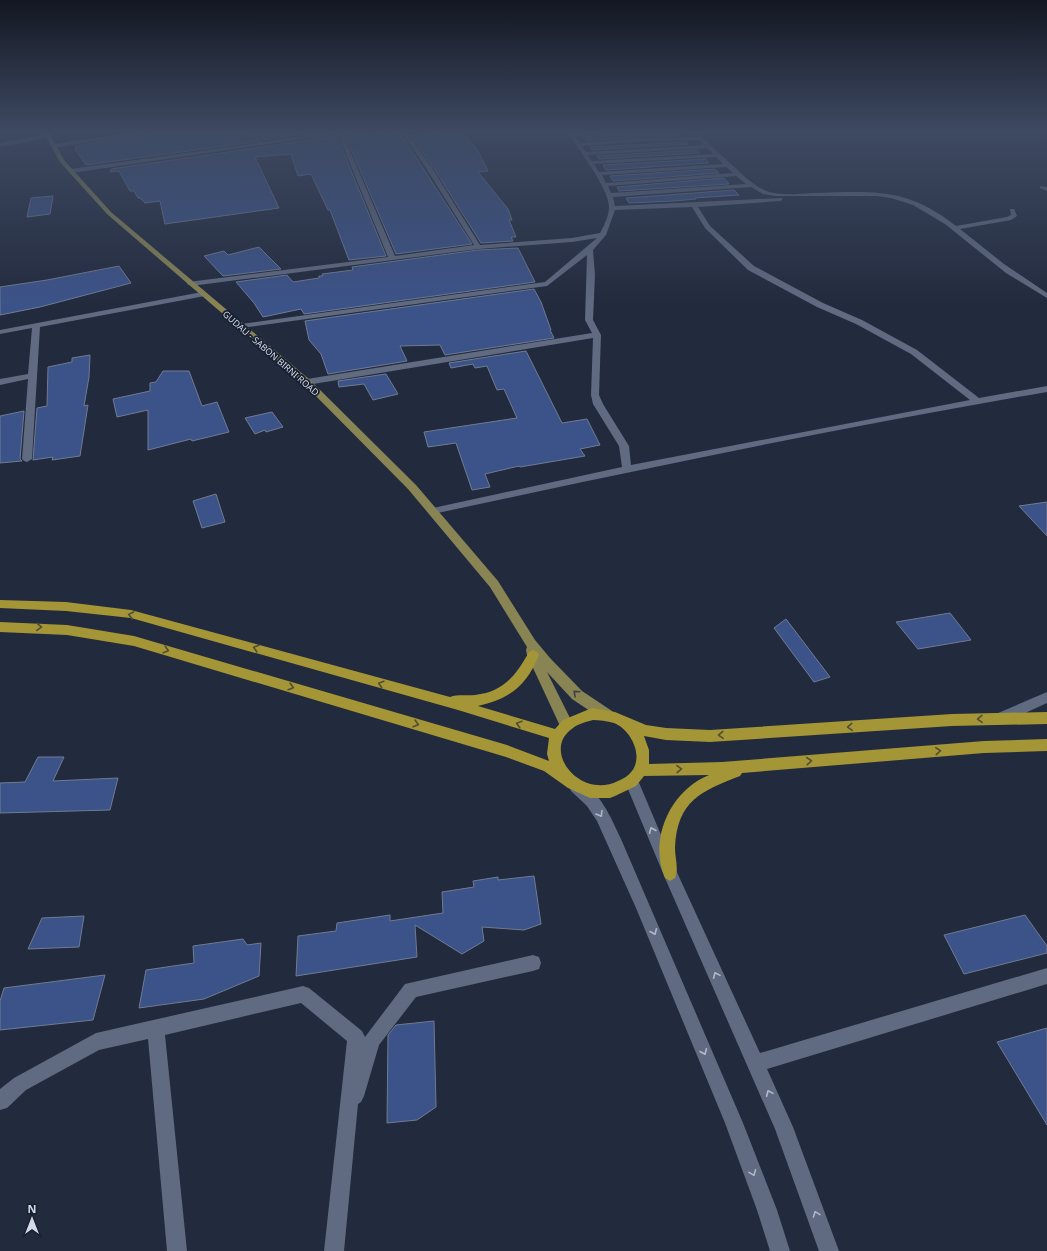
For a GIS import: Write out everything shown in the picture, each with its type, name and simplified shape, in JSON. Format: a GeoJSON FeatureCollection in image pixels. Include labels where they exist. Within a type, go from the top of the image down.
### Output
{"type":"FeatureCollection","features":[{"type":"Feature","properties":{"kind":"highway"},"geometry":{"type":"LineString","coordinates":[[0,604],[92,608],[131,614],[557,735]]}},
{"type":"Feature","properties":{"kind":"highway"},"geometry":{"type":"LineString","coordinates":[[0,627],[33,626],[65,629],[99,633],[134,641],[507,751],[549,767],[583,789],[599,793],[615,791],[636,776],[984,747],[1047,746]]}},
{"type":"Feature","properties":{"kind":"highway"},"geometry":{"type":"LineString","coordinates":[[437,700],[458,702],[488,698],[500,694],[510,688],[530,666],[532,649]]}},
{"type":"Feature","properties":{"kind":"highway"},"geometry":{"type":"LineString","coordinates":[[572,783],[562,775],[555,762],[553,748],[557,735],[566,724],[578,717],[592,714],[607,715],[646,731],[666,734],[710,736],[1001,718],[1047,718]]}},
{"type":"Feature","properties":{"kind":"highway"},"geometry":{"type":"LineString","coordinates":[[624,723],[634,731],[641,744],[644,757],[636,776]]}},
{"type":"Feature","properties":{"kind":"highway"},"geometry":{"type":"LineString","coordinates":[[670,873],[667,846],[672,819],[686,796],[715,778],[768,764]]}},
{"type":"Feature","properties":{"kind":"main road","name":"GUDAU - SABON BIRNI ROAD"},"geometry":{"type":"LineString","coordinates":[[87,189],[109,213],[202,294],[307,382],[412,487],[494,584],[532,649]]}},
{"type":"Feature","properties":{"kind":"main road"},"geometry":{"type":"LineString","coordinates":[[532,649],[576,695],[607,715]]}},
{"type":"Feature","properties":{"kind":"main road"},"geometry":{"type":"LineString","coordinates":[[532,649],[566,724]]}},
{"type":"Feature","properties":{"kind":"street"},"geometry":{"type":"LineString","coordinates":[[363,189],[392,258]]}},
{"type":"Feature","properties":{"kind":"street"},"geometry":{"type":"LineString","coordinates":[[442,189],[478,247]]}},
{"type":"Feature","properties":{"kind":"street"},"geometry":{"type":"LineString","coordinates":[[241,326],[547,284],[590,250],[603,235],[612,208],[609,195],[606,189]]}},
{"type":"Feature","properties":{"kind":"street"},"geometry":{"type":"LineString","coordinates":[[609,195],[689,189]]}},
{"type":"Feature","properties":{"kind":"street"},"geometry":{"type":"LineString","coordinates":[[759,189],[770,194],[796,196],[870,195],[894,197],[917,204],[955,228],[988,256],[1047,296]]}},
{"type":"Feature","properties":{"kind":"street"},"geometry":{"type":"LineString","coordinates":[[612,208],[694,205],[783,199],[796,196]]}},
{"type":"Feature","properties":{"kind":"street"},"geometry":{"type":"LineString","coordinates":[[694,205],[707,227],[751,268],[820,305],[859,322],[914,352],[977,401]]}},
{"type":"Feature","properties":{"kind":"street"},"geometry":{"type":"LineString","coordinates":[[955,228],[1009,219],[1014,216],[1012,210]]}},
{"type":"Feature","properties":{"kind":"street"},"geometry":{"type":"LineString","coordinates":[[191,284],[478,247],[572,240],[603,235]]}},
{"type":"Feature","properties":{"kind":"street"},"geometry":{"type":"LineString","coordinates":[[572,240],[590,250]]}},
{"type":"Feature","properties":{"kind":"street"},"geometry":{"type":"LineString","coordinates":[[590,250],[590,320],[596,335],[595,395],[598,404],[624,446],[627,469]]}},
{"type":"Feature","properties":{"kind":"street"},"geometry":{"type":"LineString","coordinates":[[0,332],[202,294]]}},
{"type":"Feature","properties":{"kind":"street"},"geometry":{"type":"LineString","coordinates":[[27,459],[36,325]]}},
{"type":"Feature","properties":{"kind":"street"},"geometry":{"type":"LineString","coordinates":[[307,382],[596,335]]}},
{"type":"Feature","properties":{"kind":"street"},"geometry":{"type":"LineString","coordinates":[[0,382],[32,376]]}},
{"type":"Feature","properties":{"kind":"street"},"geometry":{"type":"LineString","coordinates":[[433,512],[627,469],[977,401],[1047,389]]}},
{"type":"Feature","properties":{"kind":"street"},"geometry":{"type":"LineString","coordinates":[[1001,718],[1047,697]]}},
{"type":"Feature","properties":{"kind":"street"},"geometry":{"type":"LineString","coordinates":[[636,776],[670,873],[784,1127],[829,1251]]}},
{"type":"Feature","properties":{"kind":"street"},"geometry":{"type":"LineString","coordinates":[[572,783],[592,802],[602,816],[640,897],[734,1123],[767,1210],[780,1251]]}},
{"type":"Feature","properties":{"kind":"street"},"geometry":{"type":"LineString","coordinates":[[347,1120],[372,1040],[411,990],[533,963]]}},
{"type":"Feature","properties":{"kind":"street"},"geometry":{"type":"LineString","coordinates":[[756,1063],[1047,976]]}},
{"type":"Feature","properties":{"kind":"street"},"geometry":{"type":"LineString","coordinates":[[0,1101],[20,1084],[96,1042],[303,994],[356,1037],[334,1251]]}},
{"type":"Feature","properties":{"kind":"street"},"geometry":{"type":"LineString","coordinates":[[156,1028],[177,1251]]}},
{"type":"Feature","properties":{"kind":"building"},"geometry":{"type":"Polygon","coordinates":[[[129,189],[270,189],[279,208],[165,224],[160,201],[145,203],[138,198],[134,191],[130,191],[129,189]]]}},
{"type":"Feature","properties":{"kind":"building"},"geometry":{"type":"Polygon","coordinates":[[[318,189],[359,189],[386,256],[349,260],[330,210],[328,210],[318,189]]]}},
{"type":"Feature","properties":{"kind":"building"},"geometry":{"type":"Polygon","coordinates":[[[368,189],[437,189],[472,244],[396,254],[368,189]]]}},
{"type":"Feature","properties":{"kind":"building"},"geometry":{"type":"Polygon","coordinates":[[[447,189],[492,189],[508,209],[512,220],[509,220],[516,237],[511,237],[513,241],[481,243],[447,189]]]}},
{"type":"Feature","properties":{"kind":"building"},"geometry":{"type":"Polygon","coordinates":[[[618,189],[644,189],[619,191],[618,189]]]}},
{"type":"Feature","properties":{"kind":"building"},"geometry":{"type":"Polygon","coordinates":[[[734,190],[739,195],[674,201],[629,203],[626,198],[734,190]]]}},
{"type":"Feature","properties":{"kind":"building"},"geometry":{"type":"Polygon","coordinates":[[[53,196],[50,214],[27,217],[31,198],[53,196]]]}},
{"type":"Feature","properties":{"kind":"building"},"geometry":{"type":"Polygon","coordinates":[[[259,247],[281,269],[223,276],[204,256],[224,251],[228,255],[259,247]]]}},
{"type":"Feature","properties":{"kind":"building"},"geometry":{"type":"Polygon","coordinates":[[[518,248],[535,282],[304,314],[301,309],[263,317],[254,303],[236,282],[287,275],[293,282],[319,278],[319,276],[323,276],[322,274],[353,270],[352,267],[478,250],[518,248]]]}},
{"type":"Feature","properties":{"kind":"building"},"geometry":{"type":"Polygon","coordinates":[[[119,266],[131,283],[40,307],[0,315],[0,287],[47,280],[119,266]]]}},
{"type":"Feature","properties":{"kind":"building"},"geometry":{"type":"Polygon","coordinates":[[[534,289],[541,302],[554,338],[445,355],[440,345],[400,346],[407,361],[328,374],[321,354],[309,340],[305,321],[534,289]]]}},
{"type":"Feature","properties":{"kind":"building"},"geometry":{"type":"Polygon","coordinates":[[[526,351],[562,423],[587,419],[600,445],[580,449],[585,456],[519,466],[485,474],[490,487],[472,490],[456,443],[428,447],[424,432],[517,418],[504,389],[497,390],[487,366],[475,368],[473,364],[451,368],[449,363],[526,351]]]}},
{"type":"Feature","properties":{"kind":"building"},"geometry":{"type":"Polygon","coordinates":[[[90,355],[89,377],[84,406],[88,405],[80,456],[52,460],[53,457],[33,460],[37,408],[47,406],[48,367],[72,362],[72,358],[90,355]]]}},
{"type":"Feature","properties":{"kind":"building"},"geometry":{"type":"Polygon","coordinates":[[[163,371],[189,371],[202,406],[217,402],[229,432],[192,441],[191,439],[148,450],[148,410],[117,417],[113,399],[150,391],[150,383],[156,382],[163,371]]]}},
{"type":"Feature","properties":{"kind":"building"},"geometry":{"type":"Polygon","coordinates":[[[386,374],[398,394],[373,400],[364,384],[339,387],[338,381],[386,374]]]}},
{"type":"Feature","properties":{"kind":"building"},"geometry":{"type":"Polygon","coordinates":[[[24,411],[20,459],[22,461],[0,463],[0,416],[24,411]]]}},
{"type":"Feature","properties":{"kind":"building"},"geometry":{"type":"Polygon","coordinates":[[[272,412],[283,427],[266,432],[265,430],[255,434],[245,418],[272,412]]]}},
{"type":"Feature","properties":{"kind":"building"},"geometry":{"type":"Polygon","coordinates":[[[216,494],[225,522],[202,528],[193,501],[216,494]]]}},
{"type":"Feature","properties":{"kind":"building"},"geometry":{"type":"Polygon","coordinates":[[[1047,502],[1047,536],[1019,506],[1047,502]]]}},
{"type":"Feature","properties":{"kind":"building"},"geometry":{"type":"Polygon","coordinates":[[[950,613],[971,640],[918,649],[896,622],[950,613]]]}},
{"type":"Feature","properties":{"kind":"building"},"geometry":{"type":"Polygon","coordinates":[[[786,619],[830,677],[814,682],[774,628],[786,619]]]}},
{"type":"Feature","properties":{"kind":"building"},"geometry":{"type":"Polygon","coordinates":[[[38,757],[64,757],[53,781],[118,778],[110,810],[0,813],[0,783],[25,782],[38,757]]]}},
{"type":"Feature","properties":{"kind":"building"},"geometry":{"type":"Polygon","coordinates":[[[534,876],[541,924],[524,930],[482,927],[484,941],[462,954],[415,925],[417,957],[296,976],[298,936],[336,931],[337,923],[390,915],[390,921],[443,913],[442,892],[474,887],[473,881],[498,877],[498,880],[534,876]]]}},
{"type":"Feature","properties":{"kind":"building"},"geometry":{"type":"Polygon","coordinates":[[[1025,915],[1047,946],[1047,953],[964,974],[944,935],[1025,915]]]}},
{"type":"Feature","properties":{"kind":"building"},"geometry":{"type":"Polygon","coordinates":[[[84,916],[79,947],[28,949],[42,918],[84,916]]]}},
{"type":"Feature","properties":{"kind":"building"},"geometry":{"type":"Polygon","coordinates":[[[243,939],[247,945],[261,943],[259,976],[204,999],[139,1008],[146,970],[194,963],[193,946],[243,939]]]}},
{"type":"Feature","properties":{"kind":"building"},"geometry":{"type":"Polygon","coordinates":[[[105,975],[93,1020],[0,1030],[0,1001],[4,988],[105,975]]]}},
{"type":"Feature","properties":{"kind":"building"},"geometry":{"type":"Polygon","coordinates":[[[434,1021],[436,1107],[417,1120],[387,1123],[388,1035],[396,1025],[434,1021]]]}},
{"type":"Feature","properties":{"kind":"building"},"geometry":{"type":"Polygon","coordinates":[[[1047,1028],[1047,1125],[997,1042],[1047,1028]]]}}]}
